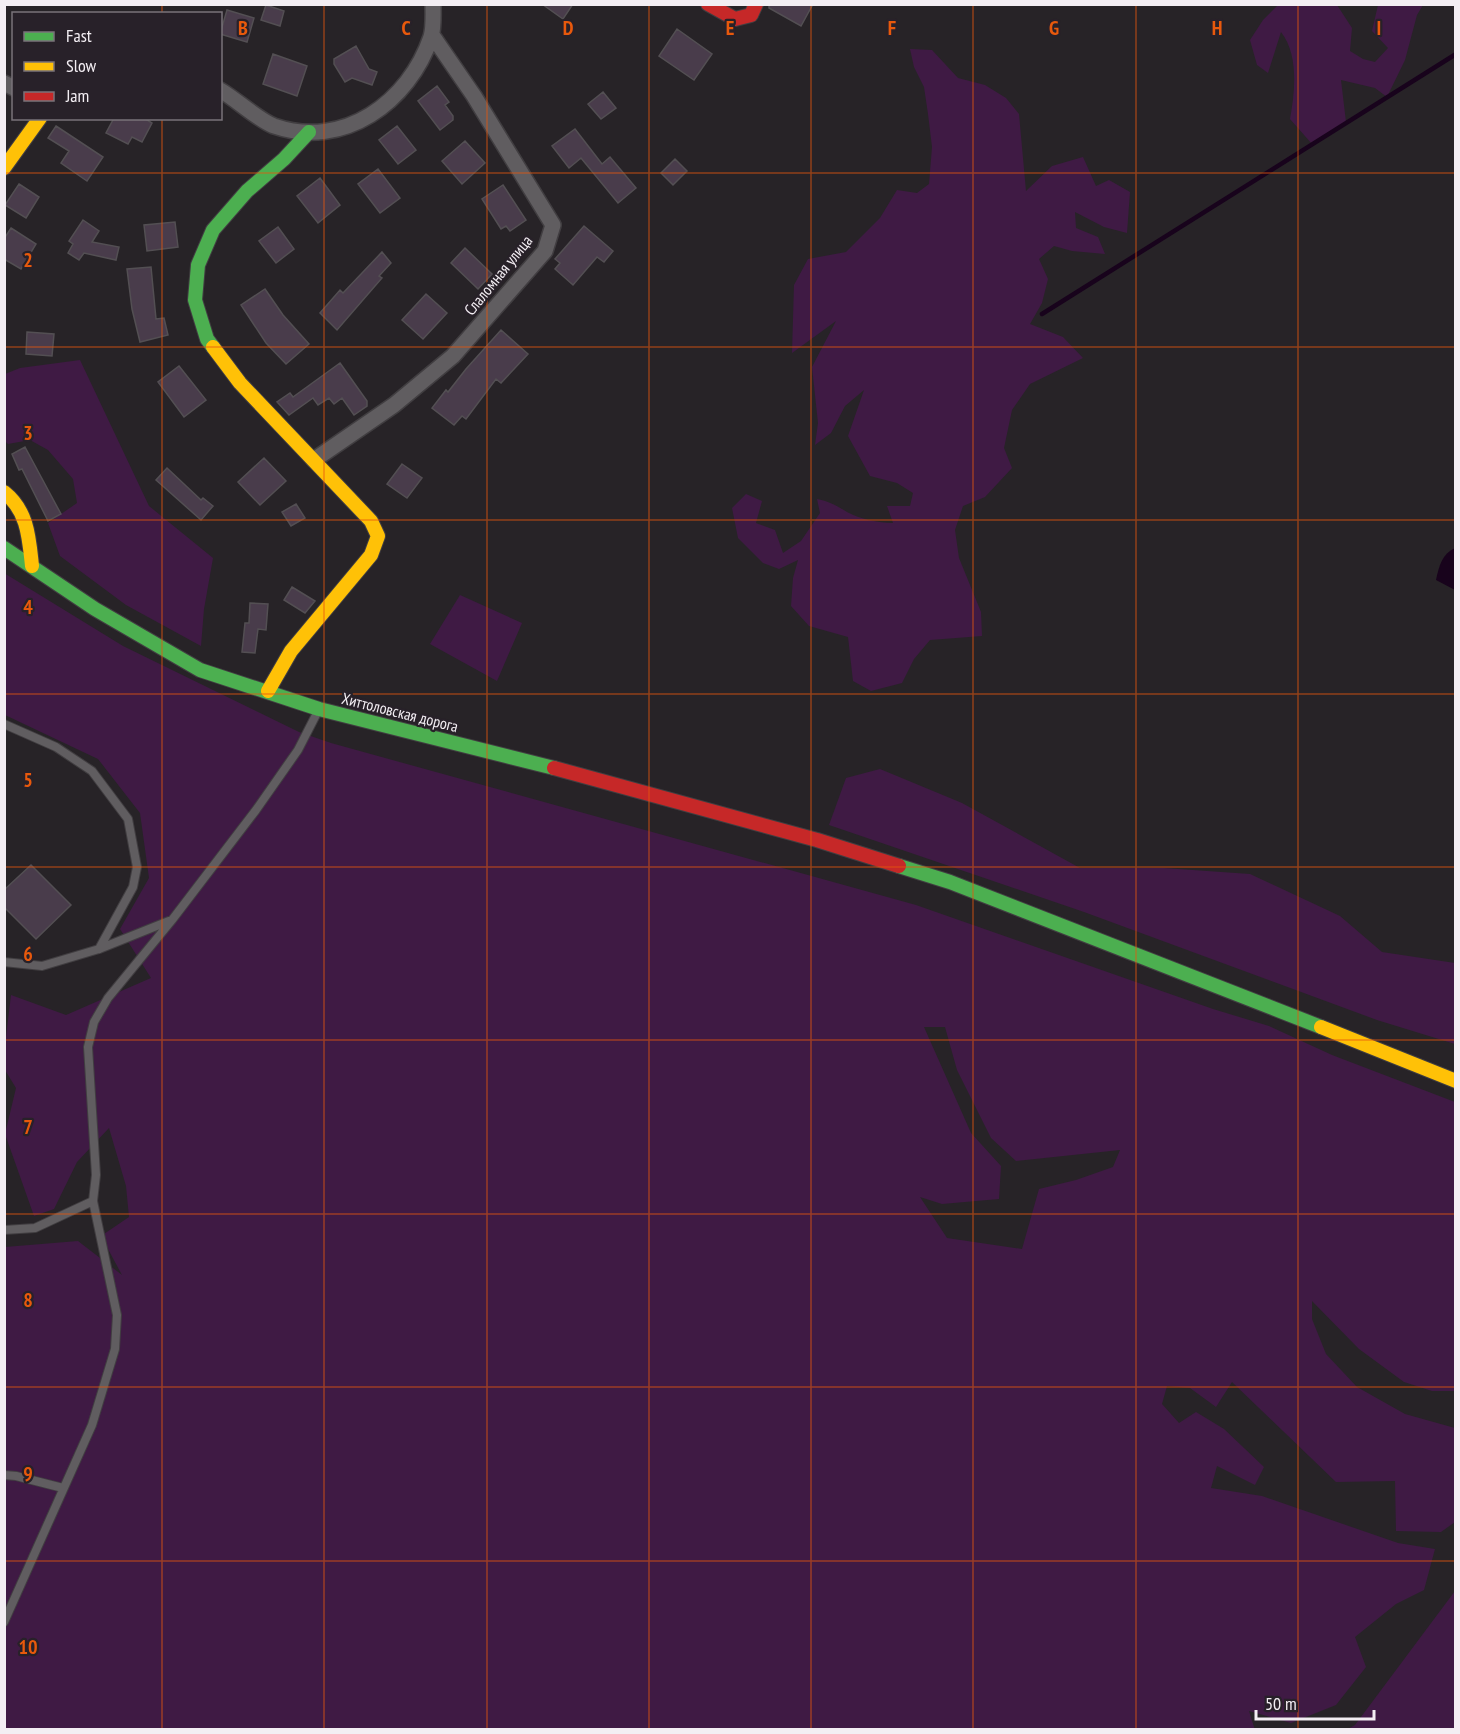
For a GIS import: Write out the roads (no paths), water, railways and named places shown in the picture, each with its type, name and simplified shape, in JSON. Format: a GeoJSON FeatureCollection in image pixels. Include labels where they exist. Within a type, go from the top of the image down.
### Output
{"type":"FeatureCollection","features":[{"type":"Feature","properties":{"kind":"street"},"geometry":{"type":"LineString","coordinates":[[222,91],[273,126],[309,132],[345,129],[383,108],[409,81],[432,35],[433,4]]}},
{"type":"Feature","properties":{"kind":"street"},"geometry":{"type":"LineString","coordinates":[[708,4],[735,19],[751,15],[756,4]]}},
{"type":"Feature","properties":{"kind":"street","name":"Слаломная улица"},"geometry":{"type":"LineString","coordinates":[[314,460],[394,405],[453,356],[545,250],[554,225],[474,96],[432,35]]}},
{"type":"Feature","properties":{"kind":"street"},"geometry":{"type":"LineString","coordinates":[[4,168],[39,120]]}},
{"type":"Feature","properties":{"kind":"street"},"geometry":{"type":"LineString","coordinates":[[268,691],[274,676],[358,571],[377,541],[377,532],[371,521],[240,383],[207,339],[195,300],[198,265],[213,230],[247,191],[284,159],[309,132]]}},
{"type":"Feature","properties":{"kind":"street"},"geometry":{"type":"LineString","coordinates":[[4,492],[14,499],[26,522],[32,566]]}},
{"type":"Feature","properties":{"kind":"street","name":"Хиттоловская дорога"},"geometry":{"type":"LineString","coordinates":[[4,548],[95,609],[200,670],[319,709],[605,782],[817,840],[950,882],[1455,1081]]}},
{"type":"Feature","properties":{"kind":"lane"},"geometry":{"type":"LineString","coordinates":[[4,1622],[92,1425],[115,1349],[117,1316],[93,1201],[96,1175],[88,1047],[94,1022],[108,998],[172,920],[256,810],[298,750],[319,709]]}},
{"type":"Feature","properties":{"kind":"lane"},"geometry":{"type":"LineString","coordinates":[[4,724],[56,747],[92,771],[128,819],[137,867],[133,887],[99,949]]}},
{"type":"Feature","properties":{"kind":"lane"},"geometry":{"type":"LineString","coordinates":[[4,962],[42,966],[99,949],[172,920]]}},
{"type":"Feature","properties":{"kind":"lane"},"geometry":{"type":"LineString","coordinates":[[4,1230],[35,1228],[93,1201]]}},
{"type":"Feature","properties":{"kind":"lane"},"geometry":{"type":"LineString","coordinates":[[4,1475],[63,1488]]}},
{"type":"Feature","properties":{"kind":"waterway"},"geometry":{"type":"LineString","coordinates":[[1042,314],[1456,54]]}}]}
